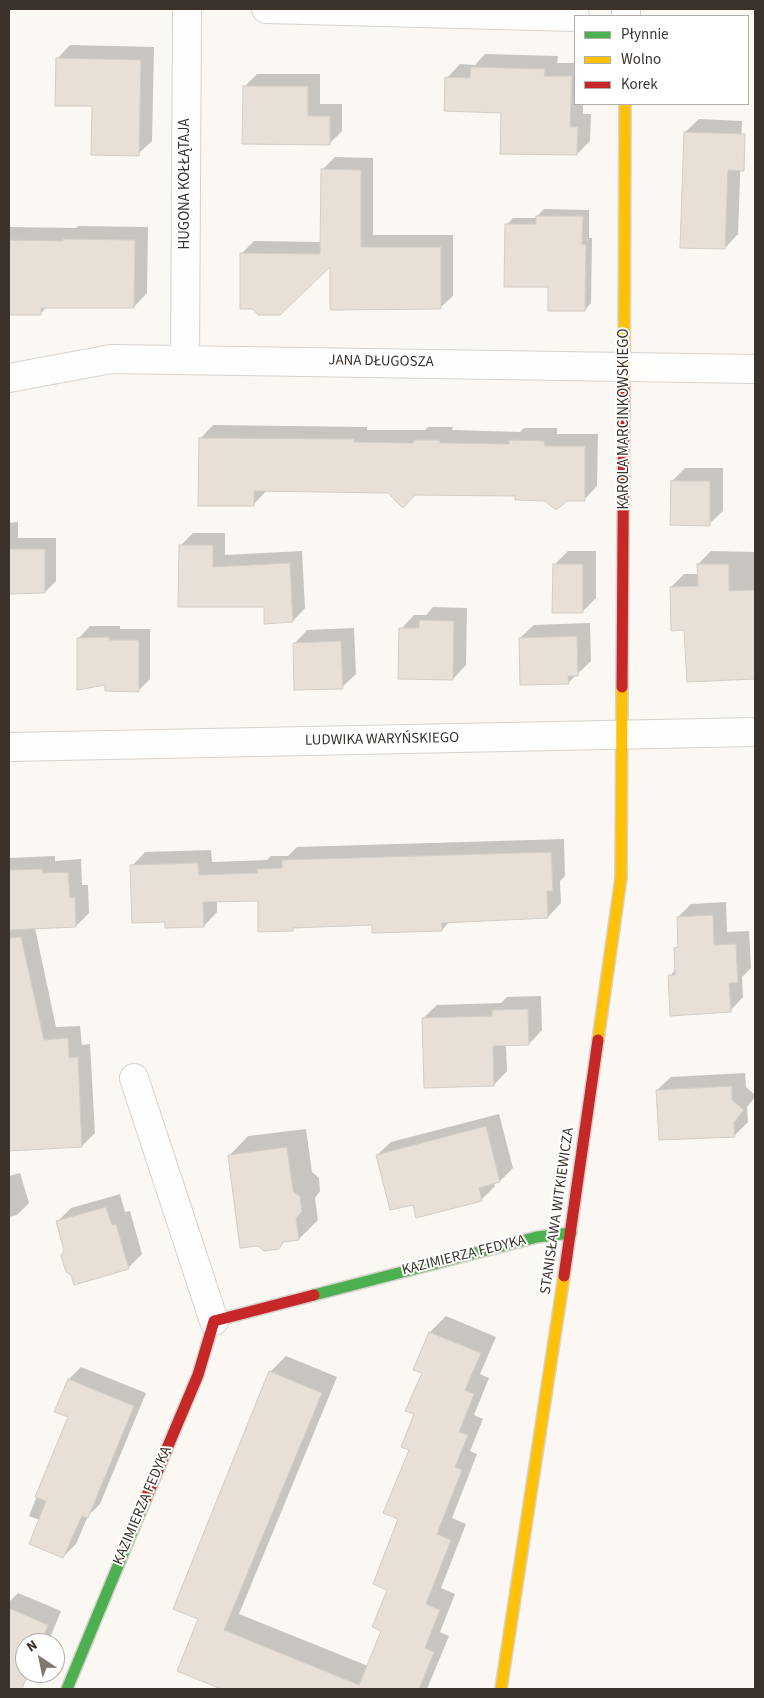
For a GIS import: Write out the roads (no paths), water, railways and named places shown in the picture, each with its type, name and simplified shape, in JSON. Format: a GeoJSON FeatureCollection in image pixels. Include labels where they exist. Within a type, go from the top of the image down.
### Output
{"type":"FeatureCollection","features":[{"type":"Feature","properties":{"kind":"street","name":"HUGONA KOŁŁĄTAJA"},"geometry":{"type":"LineString","coordinates":[[184,360],[187,9]]}},
{"type":"Feature","properties":{"kind":"street"},"geometry":{"type":"LineString","coordinates":[[266,9],[574,17]]}},
{"type":"Feature","properties":{"kind":"street","name":"KAROLA MARCINKOWSKIEGO"},"geometry":{"type":"LineString","coordinates":[[622,734],[626,105]]}},
{"type":"Feature","properties":{"kind":"street","name":"JANA DŁUGOSZA"},"geometry":{"type":"LineString","coordinates":[[9,378],[111,360],[755,368]]}},
{"type":"Feature","properties":{"kind":"street","name":"LUDWIKA WARYŃSKIEGO"},"geometry":{"type":"LineString","coordinates":[[9,747],[755,732]]}},
{"type":"Feature","properties":{"kind":"street","name":"STANISŁAWA WITKIEWICZA"},"geometry":{"type":"LineString","coordinates":[[501,1689],[571,1233],[621,878],[622,734]]}},
{"type":"Feature","properties":{"kind":"street"},"geometry":{"type":"LineString","coordinates":[[134,1078],[214,1321]]}},
{"type":"Feature","properties":{"kind":"street","name":"KAZIMIERZA FEDYKA"},"geometry":{"type":"LineString","coordinates":[[67,1689],[198,1375],[214,1321],[537,1237],[571,1233]]}}]}
